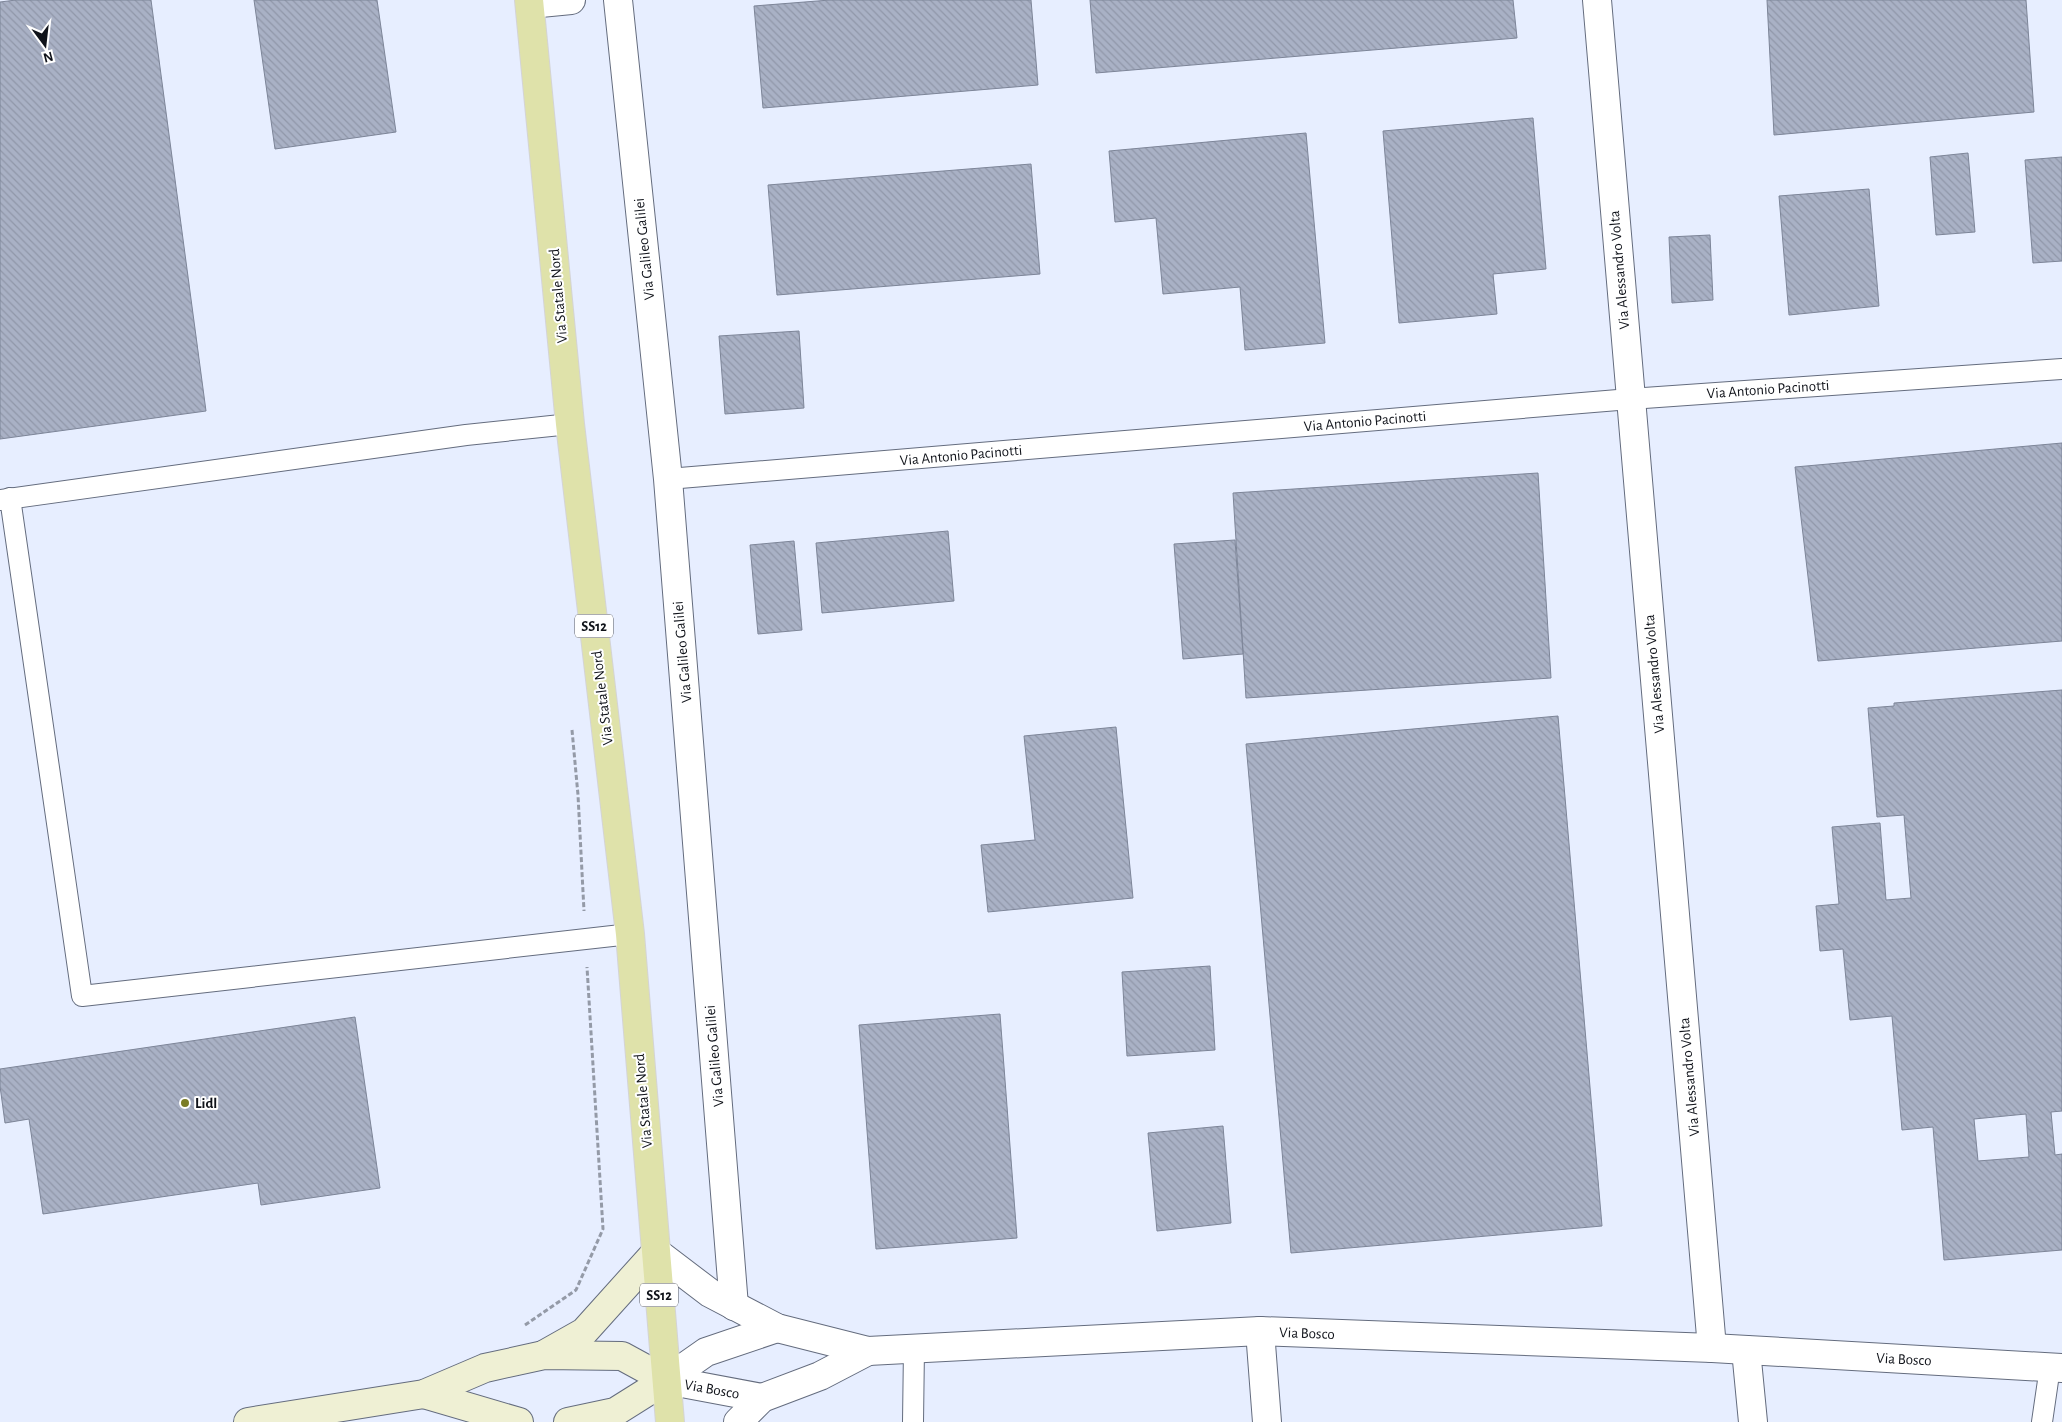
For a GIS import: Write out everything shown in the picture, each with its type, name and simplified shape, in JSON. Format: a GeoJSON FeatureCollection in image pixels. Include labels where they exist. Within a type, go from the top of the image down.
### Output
{"type":"FeatureCollection","features":[{"type":"Feature","properties":{"kind":"main road","name":"Via Statale Nord"},"geometry":{"type":"LineString","coordinates":[[530,2],[570,424],[630,934],[666,1380]]}},
{"type":"Feature","properties":{"kind":"main road"},"geometry":{"type":"LineString","coordinates":[[544,1355],[584,1332],[656,1252]]}},
{"type":"Feature","properties":{"kind":"main road"},"geometry":{"type":"LineString","coordinates":[[248,1422],[424,1394],[485,1368],[544,1355],[622,1356],[666,1380],[615,1412],[568,1422]]}},
{"type":"Feature","properties":{"kind":"main road","name":"SS12"},"geometry":{"type":"LineString","coordinates":[[666,1380],[670,1422]]}},
{"type":"Feature","properties":{"kind":"main road"},"geometry":{"type":"LineString","coordinates":[[424,1394],[519,1422]]}},
{"type":"Feature","properties":{"kind":"street"},"geometry":{"type":"LineString","coordinates":[[530,2],[571,0]]}},
{"type":"Feature","properties":{"kind":"street","name":"Via Galileo Galilei"},"geometry":{"type":"LineString","coordinates":[[618,0],[668,479],[734,1306]]}},
{"type":"Feature","properties":{"kind":"street","name":"Via Alessandro Volta"},"geometry":{"type":"LineString","coordinates":[[1597,0],[1712,1348]]}},
{"type":"Feature","properties":{"kind":"street","name":"Via Bosco"},"geometry":{"type":"LineString","coordinates":[[656,1252],[710,1293],[778,1328],[868,1351],[1260,1331],[1712,1348],[2056,1367]]}},
{"type":"Feature","properties":{"kind":"street","name":"Via Bosco"},"geometry":{"type":"LineString","coordinates":[[666,1380],[706,1352],[778,1328]]}},
{"type":"Feature","properties":{"kind":"street"},"geometry":{"type":"LineString","coordinates":[[1260,1331],[1268,1422]]}},
{"type":"Feature","properties":{"kind":"street"},"geometry":{"type":"LineString","coordinates":[[1746,1350],[1753,1422]]}},
{"type":"Feature","properties":{"kind":"street","name":"Via Bosco"},"geometry":{"type":"LineString","coordinates":[[738,1422],[762,1398],[820,1376],[868,1351]]}},
{"type":"Feature","properties":{"kind":"street","name":"Via Bosco"},"geometry":{"type":"LineString","coordinates":[[666,1380],[762,1398]]}},
{"type":"Feature","properties":{"kind":"lane","name":"Via Antonio Pacinotti"},"geometry":{"type":"LineString","coordinates":[[668,479],[1630,399],[2062,369]]}},
{"type":"Feature","properties":{"kind":"lane"},"geometry":{"type":"LineString","coordinates":[[570,424],[466,435],[5,499],[82,996],[630,934]]}},
{"type":"Feature","properties":{"kind":"lane"},"geometry":{"type":"LineString","coordinates":[[913,1422],[914,1348]]}},
{"type":"Feature","properties":{"kind":"lane"},"geometry":{"type":"LineString","coordinates":[[2042,1422],[2056,1367]]}},
{"type":"Feature","properties":{"kind":"path"},"geometry":{"type":"LineString","coordinates":[[524,1326],[576,1290],[603,1229],[578,794],[571,725]]}},
{"type":"Feature","properties":{"kind":"building"},"geometry":{"type":"Polygon","coordinates":[[[16,0],[151,0],[206,411],[0,439],[0,2],[16,0]]]}},
{"type":"Feature","properties":{"kind":"building"},"geometry":{"type":"Polygon","coordinates":[[[254,0],[377,0],[396,132],[275,149],[254,0]]]}},
{"type":"Feature","properties":{"kind":"building"},"geometry":{"type":"Polygon","coordinates":[[[830,0],[1031,0],[1038,85],[763,108],[754,6],[830,0]]]}},
{"type":"Feature","properties":{"kind":"building"},"geometry":{"type":"Polygon","coordinates":[[[1090,0],[1513,0],[1517,38],[1096,73],[1090,0]]]}},
{"type":"Feature","properties":{"kind":"building"},"geometry":{"type":"Polygon","coordinates":[[[1767,0],[2026,0],[2034,112],[1774,135],[1767,0]]]}},
{"type":"Feature","properties":{"kind":"building"},"geometry":{"type":"Polygon","coordinates":[[[1533,118],[1546,269],[1493,274],[1497,314],[1399,323],[1383,131],[1533,118]]]}},
{"type":"Feature","properties":{"kind":"building"},"geometry":{"type":"Polygon","coordinates":[[[1306,133],[1325,343],[1245,350],[1240,287],[1163,294],[1156,218],[1115,222],[1109,151],[1306,133]]]}},
{"type":"Feature","properties":{"kind":"building"},"geometry":{"type":"Polygon","coordinates":[[[1968,153],[1975,232],[1936,235],[1930,157],[1968,153]]]}},
{"type":"Feature","properties":{"kind":"building"},"geometry":{"type":"Polygon","coordinates":[[[2062,157],[2062,261],[2033,263],[2025,160],[2062,157]]]}},
{"type":"Feature","properties":{"kind":"building"},"geometry":{"type":"Polygon","coordinates":[[[1031,164],[1040,274],[777,295],[768,185],[1031,164]]]}},
{"type":"Feature","properties":{"kind":"building"},"geometry":{"type":"Polygon","coordinates":[[[1869,189],[1879,306],[1789,315],[1779,196],[1869,189]]]}},
{"type":"Feature","properties":{"kind":"building"},"geometry":{"type":"Polygon","coordinates":[[[1710,235],[1713,300],[1672,303],[1669,237],[1710,235]]]}},
{"type":"Feature","properties":{"kind":"building"},"geometry":{"type":"Polygon","coordinates":[[[799,331],[804,408],[725,414],[719,336],[799,331]]]}},
{"type":"Feature","properties":{"kind":"building"},"geometry":{"type":"Polygon","coordinates":[[[2062,443],[2062,641],[1818,661],[1795,467],[2062,443]]]}},
{"type":"Feature","properties":{"kind":"building"},"geometry":{"type":"Polygon","coordinates":[[[1538,473],[1551,678],[1246,698],[1233,493],[1538,473]]]}},
{"type":"Feature","properties":{"kind":"building"},"geometry":{"type":"Polygon","coordinates":[[[948,531],[954,601],[822,613],[816,543],[948,531]]]}},
{"type":"Feature","properties":{"kind":"building"},"geometry":{"type":"Polygon","coordinates":[[[1235,540],[1243,654],[1183,659],[1174,544],[1235,540]]]}},
{"type":"Feature","properties":{"kind":"building"},"geometry":{"type":"Polygon","coordinates":[[[794,541],[802,630],[758,634],[750,545],[794,541]]]}},
{"type":"Feature","properties":{"kind":"building"},"geometry":{"type":"Polygon","coordinates":[[[2062,690],[2062,1111],[2051,1112],[2055,1155],[2062,1154],[2062,1250],[1944,1260],[1933,1127],[1902,1130],[1892,1016],[1850,1020],[1843,949],[1820,951],[1816,906],[1839,904],[1832,827],[1880,823],[1886,900],[1911,898],[1904,815],[1877,817],[1868,708],[1894,706],[1894,703],[2062,690]],[[2026,1114],[1974,1119],[1978,1161],[2029,1157],[2026,1114]]]}},
{"type":"Feature","properties":{"kind":"building"},"geometry":{"type":"Polygon","coordinates":[[[1558,716],[1602,1226],[1291,1253],[1246,744],[1558,716]]]}},
{"type":"Feature","properties":{"kind":"building"},"geometry":{"type":"Polygon","coordinates":[[[1116,727],[1133,898],[988,912],[981,845],[1035,840],[1024,736],[1116,727]]]}},
{"type":"Feature","properties":{"kind":"building"},"geometry":{"type":"Polygon","coordinates":[[[1210,966],[1215,1050],[1127,1056],[1122,972],[1210,966]]]}},
{"type":"Feature","properties":{"kind":"building"},"geometry":{"type":"Polygon","coordinates":[[[1000,1014],[1017,1238],[876,1249],[859,1025],[1000,1014]]]}},
{"type":"Feature","properties":{"kind":"building","name":"Lidl"},"geometry":{"type":"Polygon","coordinates":[[[355,1017],[380,1188],[261,1205],[258,1183],[43,1214],[29,1119],[5,1123],[0,1086],[0,1069],[355,1017]]]}},
{"type":"Feature","properties":{"kind":"building"},"geometry":{"type":"Polygon","coordinates":[[[1223,1126],[1231,1223],[1157,1231],[1148,1133],[1223,1126]]]}},
{"type":"Feature","properties":{"kind":"place","name":"Lidl"},"geometry":{"type":"Point","coordinates":[185,1103]}}]}
